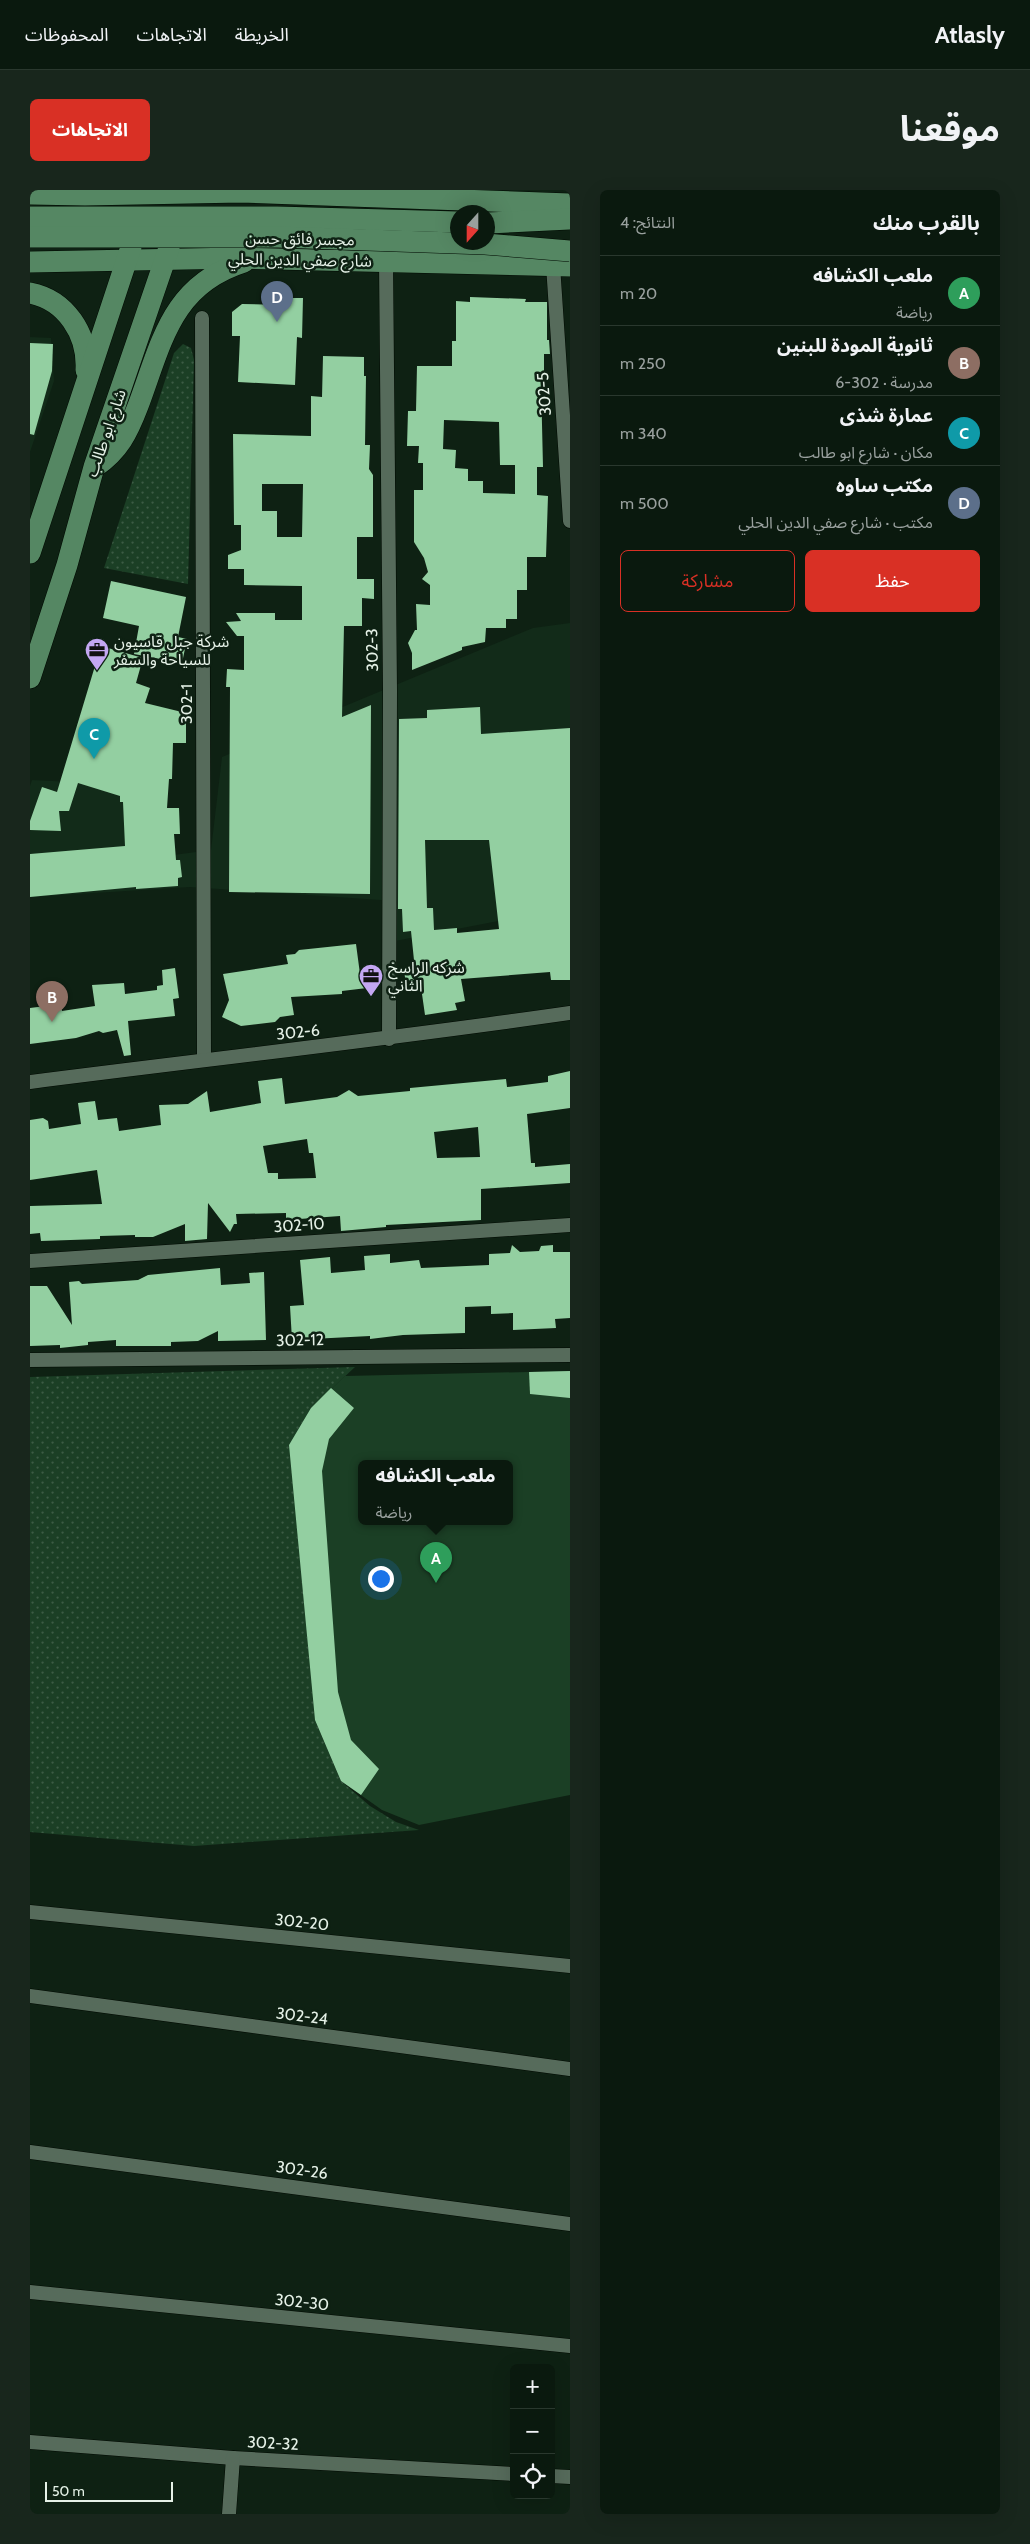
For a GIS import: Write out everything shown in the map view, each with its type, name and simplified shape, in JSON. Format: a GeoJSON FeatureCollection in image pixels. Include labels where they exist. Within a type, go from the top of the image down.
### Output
{"type":"FeatureCollection","features":[{"type":"Feature","properties":{"kind":"main road"},"geometry":{"type":"LineString","coordinates":[[286,190],[308,195]]}},
{"type":"Feature","properties":{"kind":"main road"},"geometry":{"type":"LineString","coordinates":[[46,193],[85,195],[188,191],[241,192],[570,204]]}},
{"type":"Feature","properties":{"kind":"main road","name":"شارع ابو طالب"},"geometry":{"type":"LineString","coordinates":[[30,678],[67,565],[94,467],[188,191]]}},
{"type":"Feature","properties":{"kind":"main road"},"geometry":{"type":"LineString","coordinates":[[30,552],[149,192]]}},
{"type":"Feature","properties":{"kind":"main road"},"geometry":{"type":"LineString","coordinates":[[238,258],[218,241],[215,224],[216,215],[226,200],[241,192]]}},
{"type":"Feature","properties":{"kind":"main road"},"geometry":{"type":"LineString","coordinates":[[78,260],[94,253],[104,239],[107,230],[104,213],[92,199],[85,195]]}},
{"type":"Feature","properties":{"kind":"main road","name":"مجسر فائق حسن"},"geometry":{"type":"LineString","coordinates":[[30,217],[278,217],[450,222]]}},
{"type":"Feature","properties":{"kind":"main road"},"geometry":{"type":"LineString","coordinates":[[495,223],[570,219]]}},
{"type":"Feature","properties":{"kind":"main road","name":"مجسر فائق حسن"},"geometry":{"type":"LineString","coordinates":[[30,237],[278,237],[485,244],[570,251]]}},
{"type":"Feature","properties":{"kind":"main road"},"geometry":{"type":"LineString","coordinates":[[94,467],[115,451],[128,431],[168,329],[185,299],[209,278],[232,266],[261,258]]}},
{"type":"Feature","properties":{"kind":"main road","name":"شارع صفي الدين الحلي"},"geometry":{"type":"LineString","coordinates":[[30,262],[261,258],[562,266]]}},
{"type":"Feature","properties":{"kind":"main road"},"geometry":{"type":"LineString","coordinates":[[30,292],[50,300],[62,308],[80,331],[87,359],[85,385]]}},
{"type":"Feature","properties":{"kind":"street","name":"302-3"},"geometry":{"type":"LineString","coordinates":[[386,261],[390,680],[389,1039]]}},
{"type":"Feature","properties":{"kind":"street","name":"302-5"},"geometry":{"type":"LineString","coordinates":[[562,266],[570,520]]}},
{"type":"Feature","properties":{"kind":"street","name":"302-1"},"geometry":{"type":"LineString","coordinates":[[202,318],[204,1060]]}},
{"type":"Feature","properties":{"kind":"street","name":"302-6"},"geometry":{"type":"LineString","coordinates":[[30,1082],[389,1039],[570,1013]]}},
{"type":"Feature","properties":{"kind":"street","name":"302-10"},"geometry":{"type":"LineString","coordinates":[[30,1261],[570,1225]]}},
{"type":"Feature","properties":{"kind":"street","name":"302-12"},"geometry":{"type":"LineString","coordinates":[[30,1360],[570,1355]]}},
{"type":"Feature","properties":{"kind":"street","name":"302-20"},"geometry":{"type":"LineString","coordinates":[[30,1912],[570,1966]]}},
{"type":"Feature","properties":{"kind":"street","name":"302-24"},"geometry":{"type":"LineString","coordinates":[[30,1996],[570,2069]]}},
{"type":"Feature","properties":{"kind":"street","name":"302-26"},"geometry":{"type":"LineString","coordinates":[[30,2152],[570,2224]]}},
{"type":"Feature","properties":{"kind":"street","name":"302-30"},"geometry":{"type":"LineString","coordinates":[[30,2292],[570,2346]]}},
{"type":"Feature","properties":{"kind":"street","name":"302-32"},"geometry":{"type":"LineString","coordinates":[[30,2442],[233,2458],[510,2474]]}},
{"type":"Feature","properties":{"kind":"street"},"geometry":{"type":"LineString","coordinates":[[229,2514],[233,2458]]}},
{"type":"Feature","properties":{"kind":"street"},"geometry":{"type":"LineString","coordinates":[[555,2476],[570,2477]]}},
{"type":"Feature","properties":{"kind":"shaded area"},"geometry":{"type":"Polygon","coordinates":[[[30,337],[51,338],[54,381],[30,452],[30,337]]]}},
{"type":"Feature","properties":{"kind":"shaded area"},"geometry":{"type":"Polygon","coordinates":[[[183,344],[191,348],[194,360],[188,584],[104,568],[174,353],[183,344]]]}},
{"type":"Feature","properties":{"kind":"shaded area"},"geometry":{"type":"Polygon","coordinates":[[[570,623],[570,907],[395,941],[395,901],[190,887],[30,897],[30,786],[32,780],[135,785],[136,860],[211,850],[222,757],[533,628],[570,623]]]}},
{"type":"Feature","properties":{"kind":"shaded area"},"geometry":{"type":"Polygon","coordinates":[[[355,1367],[311,1408],[315,1720],[341,1781],[370,1806],[396,1822],[419,1830],[194,1846],[30,1832],[30,1377],[355,1367]]]}},
{"type":"Feature","properties":{"kind":"shaded area"},"geometry":{"type":"Polygon","coordinates":[[[570,1371],[570,1795],[419,1825],[382,1810],[341,1781],[315,1720],[289,1445],[311,1408],[345,1376],[570,1371]]]}},
{"type":"Feature","properties":{"kind":"building"},"geometry":{"type":"Polygon","coordinates":[[[470,297],[526,299],[525,302],[547,302],[547,340],[549,340],[550,354],[544,354],[544,382],[541,382],[543,467],[537,467],[537,495],[548,496],[546,557],[527,557],[527,590],[517,590],[517,619],[506,619],[506,628],[486,628],[485,642],[462,647],[462,650],[412,670],[412,653],[408,643],[415,630],[417,630],[416,604],[430,605],[430,585],[422,579],[428,572],[424,558],[414,542],[414,490],[423,490],[423,463],[418,463],[419,446],[407,446],[408,411],[416,411],[417,366],[452,366],[452,341],[456,341],[456,301],[470,302],[470,297]],[[444,420],[443,449],[456,450],[455,468],[468,469],[468,481],[483,481],[483,493],[515,494],[515,465],[500,465],[499,422],[444,420]]]}},
{"type":"Feature","properties":{"kind":"building"},"geometry":{"type":"Polygon","coordinates":[[[285,298],[303,298],[302,338],[297,337],[295,385],[238,382],[240,336],[232,336],[232,312],[242,304],[284,305],[285,298]]]}},
{"type":"Feature","properties":{"kind":"building"},"geometry":{"type":"Polygon","coordinates":[[[30,343],[53,344],[52,371],[34,435],[30,434],[30,343]]]}},
{"type":"Feature","properties":{"kind":"building"},"geometry":{"type":"Polygon","coordinates":[[[323,356],[364,357],[364,376],[366,376],[365,445],[370,445],[369,469],[373,475],[373,537],[357,537],[357,579],[374,579],[374,599],[362,598],[362,626],[344,626],[342,717],[371,705],[370,894],[229,892],[230,687],[226,687],[227,669],[244,670],[244,636],[237,636],[226,622],[241,621],[236,613],[275,613],[275,620],[302,620],[302,586],[244,585],[244,569],[228,569],[228,555],[241,550],[241,525],[234,525],[233,434],[311,436],[311,396],[322,397],[323,356]],[[262,484],[262,511],[277,511],[277,537],[302,537],[303,484],[262,484]]]}},
{"type":"Feature","properties":{"kind":"building"},"geometry":{"type":"Polygon","coordinates":[[[111,581],[186,597],[178,637],[187,639],[182,663],[134,654],[139,626],[103,618],[111,581]]]}},
{"type":"Feature","properties":{"kind":"building"},"geometry":{"type":"Polygon","coordinates":[[[101,646],[143,658],[136,683],[150,688],[145,703],[186,713],[186,743],[173,743],[172,779],[169,779],[167,808],[179,808],[180,834],[174,834],[176,860],[180,860],[182,877],[178,878],[178,886],[136,889],[136,887],[30,897],[30,854],[125,846],[123,802],[120,802],[120,796],[78,783],[69,811],[59,811],[61,831],[30,830],[30,821],[42,787],[57,792],[101,646]]]}},
{"type":"Feature","properties":{"kind":"building"},"geometry":{"type":"Polygon","coordinates":[[[480,707],[481,734],[570,728],[570,980],[551,980],[550,972],[461,979],[465,1001],[455,1003],[457,1010],[425,1015],[421,987],[407,990],[404,971],[415,970],[411,931],[403,932],[402,909],[398,909],[399,719],[427,718],[427,710],[480,707]],[[425,840],[427,908],[433,908],[434,930],[457,928],[457,933],[499,929],[489,840],[425,840]]]}},
{"type":"Feature","properties":{"kind":"building"},"geometry":{"type":"Polygon","coordinates":[[[356,944],[360,974],[365,974],[367,988],[342,991],[342,994],[291,997],[294,1015],[280,1017],[275,1022],[241,1026],[222,1017],[229,1000],[223,974],[288,964],[286,955],[295,954],[299,950],[356,944]]]}},
{"type":"Feature","properties":{"kind":"building"},"geometry":{"type":"Polygon","coordinates":[[[175,968],[179,998],[173,999],[175,1016],[128,1021],[131,1055],[124,1056],[117,1030],[103,1033],[99,1031],[76,1038],[30,1044],[30,1008],[61,1004],[62,1011],[95,1006],[92,985],[124,983],[125,994],[157,990],[157,986],[163,985],[162,970],[175,968]]]}},
{"type":"Feature","properties":{"kind":"building"},"geometry":{"type":"Polygon","coordinates":[[[570,1071],[570,1108],[527,1114],[531,1163],[535,1163],[535,1167],[570,1164],[570,1183],[481,1189],[481,1220],[386,1225],[386,1227],[341,1231],[340,1216],[286,1220],[286,1213],[236,1214],[237,1224],[234,1224],[230,1232],[208,1203],[207,1239],[185,1241],[185,1224],[153,1237],[135,1237],[135,1235],[100,1236],[100,1239],[41,1241],[40,1233],[30,1234],[30,1206],[102,1204],[97,1170],[30,1180],[30,1120],[43,1118],[48,1121],[49,1129],[81,1124],[78,1103],[95,1101],[98,1120],[117,1118],[119,1131],[161,1125],[159,1105],[188,1104],[207,1091],[210,1112],[261,1103],[258,1081],[282,1078],[285,1104],[337,1097],[349,1090],[358,1096],[410,1091],[410,1088],[506,1079],[507,1087],[548,1082],[548,1076],[570,1071]],[[478,1127],[434,1132],[437,1158],[480,1157],[478,1127]],[[307,1139],[263,1146],[268,1173],[278,1173],[278,1179],[316,1178],[313,1153],[309,1153],[307,1139]]]}},
{"type":"Feature","properties":{"kind":"building"},"geometry":{"type":"Polygon","coordinates":[[[512,1245],[520,1252],[539,1251],[541,1246],[553,1245],[553,1252],[570,1252],[570,1318],[555,1319],[556,1328],[513,1330],[513,1313],[491,1314],[491,1306],[465,1307],[465,1333],[403,1335],[370,1339],[370,1336],[292,1340],[290,1306],[304,1305],[300,1260],[330,1257],[331,1273],[365,1270],[364,1256],[390,1254],[390,1263],[419,1260],[421,1268],[489,1265],[489,1254],[510,1253],[512,1245]]]}},
{"type":"Feature","properties":{"kind":"building"},"geometry":{"type":"Polygon","coordinates":[[[220,1268],[221,1285],[250,1283],[249,1273],[264,1272],[266,1340],[218,1341],[218,1331],[198,1341],[171,1342],[171,1346],[116,1346],[116,1340],[88,1342],[88,1345],[60,1348],[60,1345],[30,1346],[30,1286],[47,1286],[72,1325],[69,1282],[79,1281],[82,1284],[138,1280],[148,1275],[220,1268]]]}},
{"type":"Feature","properties":{"kind":"building"},"geometry":{"type":"Polygon","coordinates":[[[570,1371],[570,1398],[530,1394],[529,1372],[570,1371]]]}},
{"type":"Feature","properties":{"kind":"building"},"geometry":{"type":"Polygon","coordinates":[[[331,1388],[354,1408],[329,1439],[322,1471],[338,1692],[351,1740],[379,1769],[361,1795],[341,1781],[315,1720],[289,1445],[311,1408],[331,1388]]]}},
{"type":"Feature","properties":{"kind":"place","name":"مكتب ساوه"},"geometry":{"type":"Point","coordinates":[277,322]}},
{"type":"Feature","properties":{"kind":"place","name":"شركة جبل قاسيون للسياحة والسفر"},"geometry":{"type":"Point","coordinates":[97,671]}},
{"type":"Feature","properties":{"kind":"place","name":"عمارة شذى"},"geometry":{"type":"Point","coordinates":[94,759]}},
{"type":"Feature","properties":{"kind":"place","name":"شركه الراسخ الثاني"},"geometry":{"type":"Point","coordinates":[371,997]}},
{"type":"Feature","properties":{"kind":"place","name":"ثانوية المودة للبنين"},"geometry":{"type":"Point","coordinates":[52,1022]}},
{"type":"Feature","properties":{"kind":"place","name":"ملعب الكشافه"},"geometry":{"type":"Point","coordinates":[436,1583]}}]}
